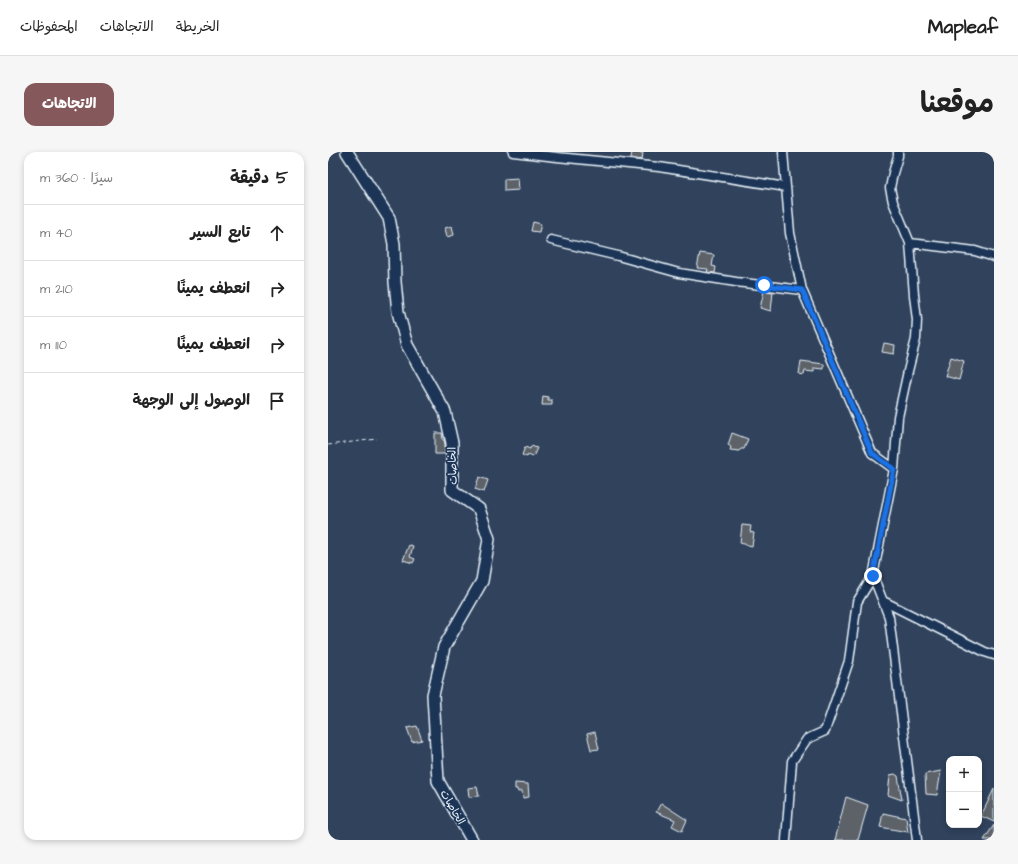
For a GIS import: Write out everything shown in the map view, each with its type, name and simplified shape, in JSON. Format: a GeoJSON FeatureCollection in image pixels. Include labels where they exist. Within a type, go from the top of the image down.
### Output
{"type":"FeatureCollection","features":[{"type":"Feature","properties":{"kind":"street","name":"الخاصات"},"geometry":{"type":"LineString","coordinates":[[347,152],[389,218],[394,244],[395,282],[398,312],[407,346],[445,412],[452,443],[452,490],[479,509],[489,539],[482,581],[444,647],[433,695],[438,781],[472,840]]}},
{"type":"Feature","properties":{"kind":"street"},"geometry":{"type":"LineString","coordinates":[[513,152],[659,167],[786,187]]}},
{"type":"Feature","properties":{"kind":"street"},"geometry":{"type":"LineString","coordinates":[[783,152],[790,233],[802,290],[872,453],[894,469]]}},
{"type":"Feature","properties":{"kind":"street"},"geometry":{"type":"LineString","coordinates":[[786,840],[792,761],[807,739],[825,731],[849,661],[858,602],[873,576],[894,469],[898,417],[916,339],[917,320],[910,243],[893,202],[890,188],[898,152]]}},
{"type":"Feature","properties":{"kind":"street"},"geometry":{"type":"LineString","coordinates":[[551,240],[618,256],[679,273],[802,290]]}},
{"type":"Feature","properties":{"kind":"street"},"geometry":{"type":"LineString","coordinates":[[910,243],[975,251],[994,257]]}},
{"type":"Feature","properties":{"kind":"street"},"geometry":{"type":"LineString","coordinates":[[873,576],[889,617],[917,840]]}},
{"type":"Feature","properties":{"kind":"street"},"geometry":{"type":"LineString","coordinates":[[883,601],[985,652],[994,655]]}},
{"type":"Feature","properties":{"kind":"path"},"geometry":{"type":"LineString","coordinates":[[328,445],[376,439]]}},
{"type":"Feature","properties":{"kind":"building"},"geometry":{"type":"Polygon","coordinates":[[[632,152],[643,153],[642,160],[631,158],[632,152]]]}},
{"type":"Feature","properties":{"kind":"building"},"geometry":{"type":"Polygon","coordinates":[[[518,178],[519,190],[504,191],[504,179],[518,178]]]}},
{"type":"Feature","properties":{"kind":"building"},"geometry":{"type":"Polygon","coordinates":[[[533,222],[541,224],[539,232],[531,231],[533,222]]]}},
{"type":"Feature","properties":{"kind":"building"},"geometry":{"type":"Polygon","coordinates":[[[452,226],[454,235],[447,237],[445,228],[452,226]]]}},
{"type":"Feature","properties":{"kind":"building"},"geometry":{"type":"Polygon","coordinates":[[[700,253],[714,255],[712,266],[716,267],[715,273],[707,272],[708,269],[697,268],[700,253]]]}},
{"type":"Feature","properties":{"kind":"building"},"geometry":{"type":"Polygon","coordinates":[[[764,291],[773,292],[771,311],[760,308],[764,291]]]}},
{"type":"Feature","properties":{"kind":"building"},"geometry":{"type":"Polygon","coordinates":[[[884,343],[895,345],[894,354],[882,352],[884,343]]]}},
{"type":"Feature","properties":{"kind":"building"},"geometry":{"type":"Polygon","coordinates":[[[951,357],[964,361],[959,380],[945,376],[951,357]]]}},
{"type":"Feature","properties":{"kind":"building"},"geometry":{"type":"Polygon","coordinates":[[[801,361],[824,364],[824,369],[814,368],[814,372],[805,371],[804,375],[799,374],[801,361]]]}},
{"type":"Feature","properties":{"kind":"building"},"geometry":{"type":"Polygon","coordinates":[[[543,396],[548,397],[548,400],[552,400],[552,405],[542,405],[543,396]]]}},
{"type":"Feature","properties":{"kind":"building"},"geometry":{"type":"Polygon","coordinates":[[[435,433],[442,433],[445,444],[445,454],[435,454],[435,433]]]}},
{"type":"Feature","properties":{"kind":"building"},"geometry":{"type":"Polygon","coordinates":[[[732,433],[748,439],[744,449],[739,451],[730,450],[731,447],[728,445],[732,433]]]}},
{"type":"Feature","properties":{"kind":"building"},"geometry":{"type":"Polygon","coordinates":[[[531,446],[537,448],[533,457],[522,455],[525,447],[530,449],[531,446]]]}},
{"type":"Feature","properties":{"kind":"building"},"geometry":{"type":"Polygon","coordinates":[[[479,477],[488,480],[484,492],[475,489],[479,477]]]}},
{"type":"Feature","properties":{"kind":"building"},"geometry":{"type":"Polygon","coordinates":[[[742,525],[751,526],[750,532],[754,533],[752,546],[740,543],[742,525]]]}},
{"type":"Feature","properties":{"kind":"building"},"geometry":{"type":"Polygon","coordinates":[[[409,545],[413,546],[410,557],[415,559],[413,563],[403,560],[409,545]]]}},
{"type":"Feature","properties":{"kind":"building"},"geometry":{"type":"Polygon","coordinates":[[[417,726],[422,740],[412,742],[407,728],[417,726]]]}},
{"type":"Feature","properties":{"kind":"building"},"geometry":{"type":"Polygon","coordinates":[[[595,732],[599,749],[591,750],[587,734],[595,732]]]}},
{"type":"Feature","properties":{"kind":"building"},"geometry":{"type":"Polygon","coordinates":[[[941,771],[937,795],[926,794],[925,774],[941,771]]]}},
{"type":"Feature","properties":{"kind":"building"},"geometry":{"type":"Polygon","coordinates":[[[895,774],[898,776],[902,800],[888,795],[890,775],[895,774]]]}},
{"type":"Feature","properties":{"kind":"building"},"geometry":{"type":"Polygon","coordinates":[[[515,783],[528,784],[529,797],[523,798],[522,791],[518,792],[517,789],[515,789],[515,783]]]}},
{"type":"Feature","properties":{"kind":"building"},"geometry":{"type":"Polygon","coordinates":[[[477,787],[479,796],[469,797],[468,788],[477,787]]]}},
{"type":"Feature","properties":{"kind":"building"},"geometry":{"type":"Polygon","coordinates":[[[994,789],[994,822],[982,816],[994,789]]]}},
{"type":"Feature","properties":{"kind":"building"},"geometry":{"type":"Polygon","coordinates":[[[846,797],[868,805],[858,840],[835,840],[846,797]]]}},
{"type":"Feature","properties":{"kind":"building"},"geometry":{"type":"Polygon","coordinates":[[[661,803],[687,820],[682,831],[672,826],[675,820],[656,812],[661,803]]]}},
{"type":"Feature","properties":{"kind":"building"},"geometry":{"type":"Polygon","coordinates":[[[883,813],[906,818],[908,832],[880,827],[883,813]]]}},
{"type":"Feature","properties":{"kind":"building"},"geometry":{"type":"Polygon","coordinates":[[[994,825],[994,840],[984,840],[994,825]]]}},
{"type":"Feature","properties":{"kind":"route"},"geometry":{"type":"LineString","coordinates":[[764,285],[802,290],[872,453],[894,469],[873,576]]}}]}
